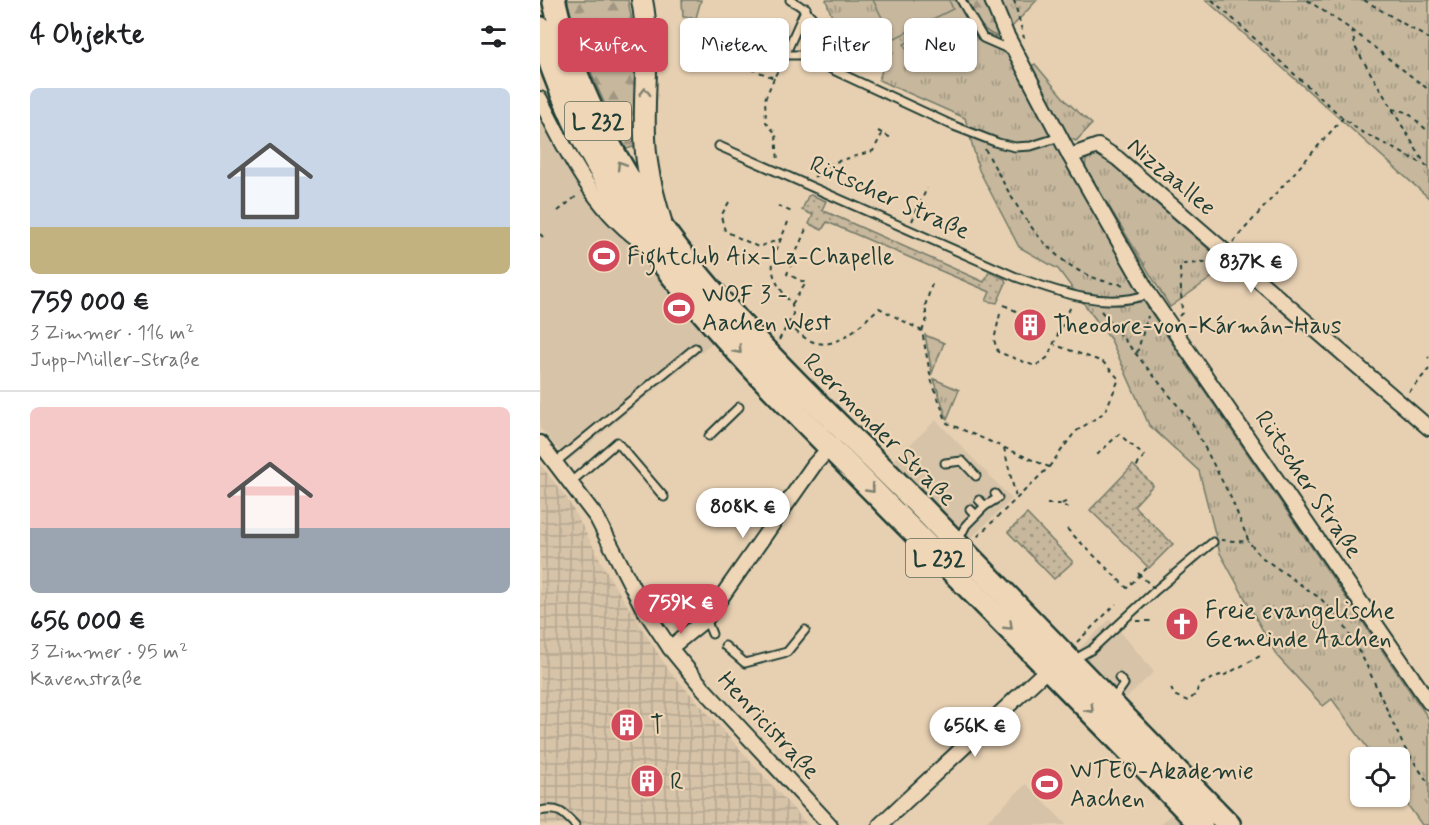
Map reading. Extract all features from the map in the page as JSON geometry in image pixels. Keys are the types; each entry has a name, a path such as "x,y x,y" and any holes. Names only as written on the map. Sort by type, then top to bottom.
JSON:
{"main road":[{"name":"L 232","path":"554,0 569,55 587,100 659,241"},
{"name":"Roermonder Straße","path":"642,0 646,39 645,151 659,241 703,281 838,439 1061,661 1111,703 1229,825"},
{"name":"Roermonder Straße","path":"540,28 556,78 588,148 659,241 715,330 761,385 912,492 961,534 1061,661 1201,825"}],"street":[{"name":"Rütscher Straße","path":"992,0 1070,156 1158,308 1250,438 1429,702"},
{"name":"Roermonder Straße","path":"540,99 590,186 619,226 659,241"},
{"name":"Nizzaallee","path":"1070,156 1091,146 1104,148 1429,428"},
{"path":"670,648 706,620 838,439"},
{"name":"Henricistraße","path":"540,443 597,518 642,606 670,648 702,687 830,825"},
{"path":"880,825 1061,661"}],"lane":[{"path":"790,0 806,8 814,18"},
{"path":"961,0 983,38 995,46 1017,53"},
{"path":"789,45 806,8"},
{"path":"838,72 978,135 1014,147 1046,143 1060,137"},
{"name":"Rütscher Straße","path":"719,146 1016,277 1076,295 1119,301 1131,300 1147,290"},
{"path":"556,462 694,348"},
{"path":"709,436 739,407"},
{"path":"571,482 617,442 664,497"},
{"path":"944,465 962,461 976,476"},
{"path":"961,534 973,512 998,498 995,494"},
{"path":"979,500 985,506"},
{"path":"960,519 961,534"},
{"path":"1061,661 1091,650 1156,590 1213,542"},
{"path":"706,620 712,634"},
{"path":"725,646 745,663 787,652 805,630"},
{"path":"1091,650 1098,658"},
{"path":"1111,703 1124,684 1119,678"},
{"path":"540,811 556,808 575,825"}],"path":[{"path":"1014,0 1018,20"},
{"path":"1212,0 1343,118 1360,131 1429,166"},
{"path":"1307,0 1352,30 1429,90"},
{"path":"1364,0 1429,39"},
{"path":"1352,30 1355,47 1425,164"},
{"path":"759,72 774,78"},
{"path":"777,72 765,99 766,122 776,134 778,161"},
{"path":"1392,109 1407,112 1429,132"},
{"path":"1170,325 1182,313 1180,268 1184,264 1215,263 1343,118"},
{"path":"878,132 893,140"},
{"path":"815,176 835,162 873,151 882,134"},
{"path":"978,135 1032,230 1049,249 1074,269 1094,278 1147,290"},
{"path":"558,211 590,186"},
{"path":"914,216 927,188"},
{"path":"729,202 721,216 725,231 759,247 782,238"},
{"path":"778,206 792,212"},
{"path":"783,336 793,315 792,304 772,277 775,257 788,222"},
{"path":"792,304 806,283 787,274 806,229"},
{"path":"540,234 543,237"},
{"path":"932,284 925,306 927,319 922,331 931,379 947,423 1049,467"},
{"path":"1000,314 994,340 998,352 1035,366 1047,358 1055,345 1076,295"},
{"path":"1004,305 1018,312"},
{"path":"789,324 806,339 833,344 845,339 879,308 922,331"},
{"path":"1137,353 1149,314 1158,308"},
{"path":"1100,310 1192,423 1231,498 1249,542 1260,556 1321,599 1341,620 1365,662 1404,747 1429,784"},
{"path":"981,534 1049,467 1075,432 1105,412 1119,379 1103,362 1055,345"},
{"path":"1410,391 1429,369"},
{"path":"1097,455 1119,434 1144,456 1136,467"},
{"path":"1004,448 1016,498"},
{"path":"1047,504 1061,504 1068,501"},
{"path":"1061,504 1068,508"},
{"path":"1067,529 1127,588 1148,567"},
{"path":"1213,542 1249,542"},
{"path":"1138,573 1156,590"},
{"path":"1061,661 1116,604"},
{"path":"1171,688 1174,695 1188,701 1196,694 1199,685 1220,675 1221,677 1262,656"}],"shaded area":[{"path":"540,113 592,197 615,229 717,339 568,461 540,428"},
{"path":"936,420 1012,499 970,539 894,460"},
{"path":"540,464 568,500 613,583 668,669 808,825 540,825"},
{"path":"1110,619 1154,672 1125,699 1078,650"},
{"path":"1026,784 1067,825 983,825"},
{"path":"1176,809 1192,825 1160,825"}],"green space":[{"path":"567,0 628,0 631,18 572,18"},
{"path":"682,0 701,0 696,18 683,17"},
{"path":"826,0 967,0 976,18 904,18 904,72 977,72 977,19 989,32 1001,37 1063,159 1148,308 1429,719 1429,825 1422,825 1409,807 1410,747 1367,747 1332,699 1323,706 1277,656 1220,553 1199,471 1149,425 1111,340 1058,269 1019,247 979,170 965,118 879,80 881,72 892,72 892,18 832,18"},
{"path":"873,0 949,0 953,9 935,18 904,18 904,34 893,39 892,18 882,18"},
{"path":"967,0 986,0 1001,37 989,32 976,18"},
{"path":"1000,0 1037,0 1012,27"},
{"path":"1206,0 1429,0 1429,198"},
{"path":"1035,64 1067,102 1092,124 1076,141 1065,136 1030,67"},
{"path":"591,72 635,72 637,146 626,149"},
{"path":"1094,154 1100,154 1228,266 1170,307 1085,167 1086,159"},
{"path":"808,196 826,201 822,210 984,282 989,272 1005,279 1006,283 997,303 986,301 990,292 827,222 822,230 809,224 813,215 802,210"},
{"path":"925,335 944,343 932,373"},
{"path":"934,379 959,390 947,419"},
{"path":"1133,465 1153,485 1134,506 1173,544 1149,568 1090,510"},
{"path":"1027,514 1073,562 1054,579 1008,532"}],"place":[{"name":"Fightclub Aix-La-Chapelle","path":"604,256"},
{"name":"WOF 3 - Aachen West","path":"679,308"},
{"name":"Theodore-von-Kármán-Haus","path":"1030,325"},
{"name":"Freie evangelische Gemeinde Aachen","path":"1182,624"},
{"name":"T","path":"627,725"},
{"name":"R","path":"647,781"},
{"name":"WTEO-Akademie Aachen","path":"1047,784"}]}
